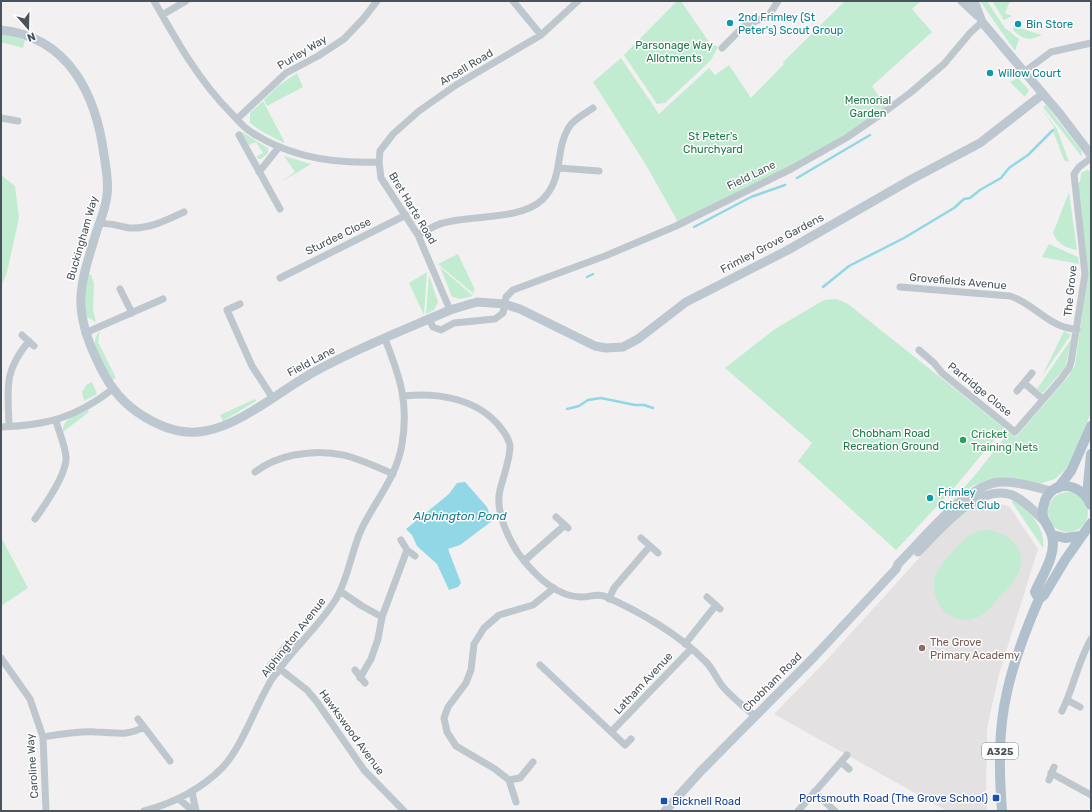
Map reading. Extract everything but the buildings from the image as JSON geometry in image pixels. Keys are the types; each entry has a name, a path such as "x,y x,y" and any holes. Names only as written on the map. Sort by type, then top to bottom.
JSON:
{"main road":[{"path":"1091,426 1071,471 1046,499 1043,506 1043,520 1052,535 1073,538 1081,536 1091,523"},
{"path":"1091,454 1087,495 1091,505"},
{"path":"1055,489 1064,486 1074,487 1087,495"},
{"name":"A325","path":"1038,599 1035,592 1050,558 1052,535"},
{"name":"A325","path":"1002,811 999,766 1004,709 1020,644 1038,599 1044,595 1081,536"}],"street":[{"path":"154,1 195,69 217,99 251,132 279,147 321,159 349,162 378,162"},
{"path":"162,15 186,1"},
{"name":"Purley Way","path":"237,119 286,72 318,56 344,39 363,19 377,1"},
{"path":"513,1 541,35"},
{"name":"Ansell Road","path":"378,162 380,151 384,143 419,111 462,82 541,35 578,1"},
{"path":"722,48 744,27 769,15 778,1"},
{"path":"962,1 980,19 1043,94 1091,157"},
{"path":"974,1 980,19"},
{"name":"Field Lane","path":"429,319 433,327 441,330 454,322 495,319 503,313 506,297 513,290 605,256 676,226 791,169 846,138 887,110 919,85 944,64 980,19"},
{"name":"Buckingham Way","path":"1,30 25,35 39,41 58,54 76,74 88,93 99,122 106,165 107,196 80,291 81,315 85,333 100,368 113,390 131,408 145,417 167,428 189,432 208,431"},
{"path":"1024,72 1051,52 1091,43"},
{"name":"Frimley Grove Gardens","path":"504,304 520,309 595,346 611,348 628,345 686,302 788,250 912,179 980,143 1043,94"},
{"path":"418,235 442,223 466,218 520,212 542,201 550,190 559,168 562,144 570,125 593,108"},
{"path":"1,118 18,121"},
{"path":"239,135 280,209"},
{"path":"260,172 279,147"},
{"name":"The Grove","path":"1010,427 1015,432 1070,366 1085,274 1074,174 1079,167 1091,157"},
{"name":"Bret Harte Road","path":"378,162 381,178 406,215 430,258 450,310"},
{"path":"559,168 599,170"},
{"path":"99,224 105,223 131,228 156,224 184,212"},
{"name":"Sturdee Close","path":"280,278 406,215"},
{"name":"Grovefields Avenue","path":"900,287 1010,296 1019,299 1062,328 1076,329"},
{"path":"120,289 132,313"},
{"path":"85,333 163,299"},
{"name":"Field Lane","path":"208,431 235,420 329,364 429,319 450,310 477,302 504,304"},
{"path":"240,304 227,310 252,366 272,397"},
{"path":"9,426 8,375 17,356 32,343 22,334"},
{"name":"Alphington Avenue","path":"144,811 179,799 192,792 210,779 228,760 241,738 256,707 278,671 326,614 340,591 362,528 393,474 403,440 404,396 399,376 385,339"},
{"name":"Partridge Close","path":"919,350 934,363 942,373 1010,427"},
{"path":"1017,391 1032,373"},
{"path":"1024,383 1043,399"},
{"path":"1,427 23,426 56,420 88,407 113,390"},
{"path":"404,396 434,395 467,404 485,413 499,425 506,434 510,448 500,493 500,510 507,533 524,561 536,574 554,588 579,597 598,595 652,621 688,646 708,664 724,688 755,716"},
{"path":"36,519 62,474 65,463 64,451 56,420"},
{"path":"255,472 278,458 308,452 327,451 348,456 393,474"},
{"name":"Chobham Road","path":"665,811 700,772 815,656 896,569 898,564 959,502 979,488 995,483 1010,482 1055,489"},
{"name":"Chobham Road","path":"896,569 903,568 960,511 979,497 993,494 1013,496 1027,505 1043,520"},
{"path":"524,561 567,526 556,518"},
{"path":"641,538 658,554"},
{"path":"401,540 407,550 416,556"},
{"path":"609,599 614,588 650,546"},
{"path":"355,670 362,680 378,639 382,617 407,550"},
{"path":"516,802 509,780 495,768 456,746 447,732 444,718 448,707 466,683 471,670 474,644 484,628 499,615 532,604 554,588"},
{"path":"340,591 382,617"},
{"name":"Latham Avenue","path":"611,732 688,646 718,607 707,598"},
{"path":"1062,711 1068,700 1084,651 1091,639"},
{"name":"Hawkswood Avenue","path":"300,644 289,642 268,667 278,671 307,690 364,770 404,811"},
{"name":"Caroline Way","path":"3,663 30,699 43,737 46,811"},
{"path":"540,665 625,745 631,739"},
{"path":"1068,700 1080,707"},
{"path":"138,719 170,761"},
{"path":"43,737 96,732 132,734 144,727"},
{"path":"798,811 847,755"},
{"path":"509,780 520,778 532,762"},
{"path":"840,762 848,769"},
{"path":"1052,773 1091,795"},
{"path":"192,792 196,811"},
{"path":"814,792 835,811"},
{"path":"179,799 193,811"}],"shaded area":[{"name":"The Grove Primary Academy","path":"986,501 1009,506 1038,549 999,674 987,728 987,811 947,811 774,714 823,664 951,523 971,508"}],"green space":[{"name":"Parsonage Way Allotments","path":"677,1 681,1 709,42 718,47 711,60 705,66 665,103 657,104 624,55"},
{"name":"St Peter's Churchyard","path":"845,1 921,1 912,9 932,32 872,86 887,109 794,166 678,222 646,165 593,82 621,58 659,114 709,68 715,75 729,65 751,98 784,64 783,62"},
{"path":"980,1 987,1 1005,28 1019,39 1015,51"},
{"path":"992,1 1010,1 1005,13 1012,16 1004,20"},
{"path":"1014,26 1042,35 1030,39 1023,38 1013,30"},
{"path":"1,34 25,40 23,48 1,42"},
{"path":"297,73 303,87 267,106 264,100 278,86"},
{"path":"1018,78 1029,90 1025,97 1010,82"},
{"path":"263,101 284,143 261,131 250,123 250,113"},
{"path":"1046,105 1081,150 1082,157 1043,107"},
{"path":"1041,108 1057,129 1069,162 1064,160 1053,131 1054,127"},
{"path":"242,132 268,148 268,153 261,159 258,159 257,156 263,153 256,142 249,145 240,133"},
{"path":"284,156 311,164 281,182 295,172"},
{"path":"1087,170 1091,171 1091,413 1066,469 1055,479 1039,484 1007,478 987,481 972,486 943,511 976,474 1009,432 1016,437 1068,377 1075,365 1088,273 1078,183 1080,182 1081,173"},
{"path":"1,175 15,186 19,218 7,272 1,287"},
{"path":"1069,192 1077,250 1063,245 1057,240 1053,233"},
{"path":"1049,244 1078,257 1079,264 1042,257"},
{"path":"458,254 475,290 473,291 475,295 438,264"},
{"path":"440,267 473,296 460,299 452,297"},
{"path":"427,272 424,315 409,283"},
{"path":"88,274 91,275 94,283 93,310 96,322 87,317 84,303"},
{"path":"429,275 438,302 434,310 426,314"},
{"name":"Chobham Road Recreation Ground","path":"837,299 848,304 1004,428 953,489 896,550 798,461 812,443 725,368 775,329 824,300"},
{"path":"100,331 98,342 116,378 112,380 101,362 96,349 96,336"},
{"path":"1064,331 1071,335 1042,376"},
{"path":"1072,338 1065,368 1043,393 1037,389"},
{"path":"92,382 97,394 84,401 82,392 86,385"},
{"path":"255,399 256,401 223,421 220,415"},
{"path":"88,410 89,412 63,432 65,423 71,417"},
{"path":"1068,492 1076,494 1082,498 1086,504 1088,512 1086,520 1082,526 1076,530 1068,532 1060,530 1054,526 1050,520 1048,512 1050,504 1054,498 1060,494"},
{"path":"1014,498 1025,508 1039,526 1042,533 1043,548 1012,502"},
{"path":"988,530 1003,534 1015,544 1019,550 1021,566 1015,580 986,612 975,619 961,620 948,614 940,606 934,588 935,576 945,560 966,538 976,532"},
{"path":"1,537 28,588 1,606"}],"water":[{"name":"Alphington Pond","path":"465,482 487,507 492,521 460,545 448,549 461,583 458,587 449,590 437,564 417,546 412,535 406,529 449,494 457,483"}],"waterway":[{"path":"823,287 849,266 904,238 954,208 964,199 970,198 980,190 1001,178 1009,168 1028,155 1053,130"},
{"path":"797,178 870,135"},
{"path":"694,227 751,197 785,185"},
{"path":"587,277 593,274"},
{"path":"567,409 579,406 588,400 601,398 635,405 644,405 653,408"}],"place":[{"name":"2nd Frimley (St Peter's) Scout Group","path":"730,23"},
{"name":"Bin Store","path":"1018,24"},
{"name":"Willow Court","path":"990,73"},
{"name":"Cricket Training Nets","path":"963,440"},
{"name":"Frimley Cricket Club","path":"930,498"},
{"name":"The Grove Primary Academy","path":"922,648"},
{"name":"Portsmouth Road (The Grove School)","path":"996,798"},
{"name":"Bicknell Road","path":"664,801"}],"park label":[{"name":"Memorial Garden","path":"868,106"}]}
